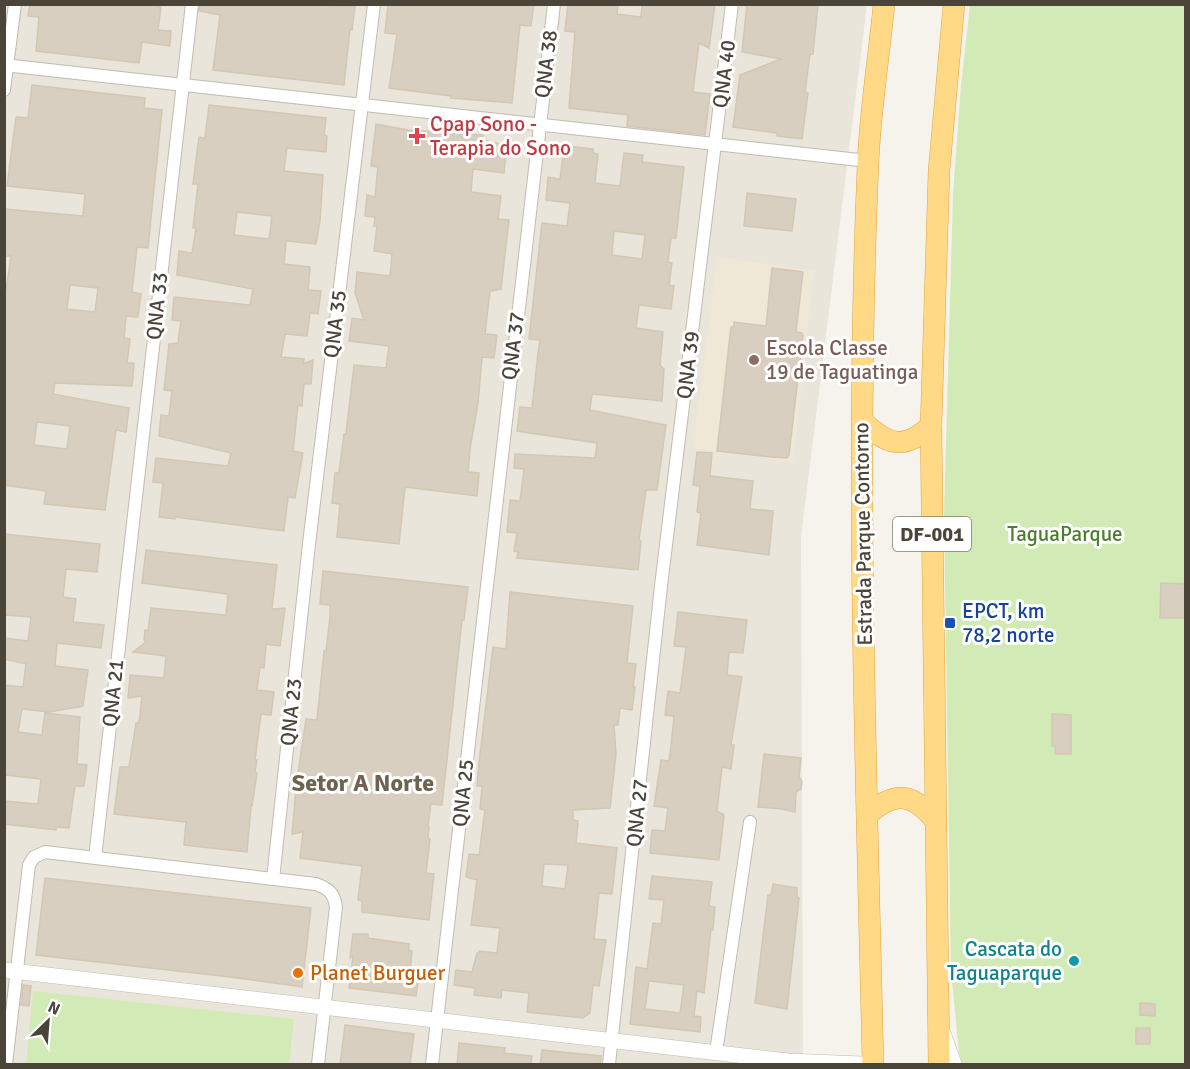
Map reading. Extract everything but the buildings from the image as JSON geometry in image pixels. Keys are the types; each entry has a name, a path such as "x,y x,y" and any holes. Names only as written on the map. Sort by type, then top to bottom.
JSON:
{"highway":[{"name":"Estrada Parque Contorno","path":"873,1065 862,422 868,161 884,4"},
{"name":"DF-001","path":"939,1065 931,426 939,171 954,4"},
{"path":"862,422 876,435 903,443 917,438 931,426"},
{"path":"867,815 890,798 902,797 915,801 925,808 935,820"}],"street":[{"path":"4,90 15,4"},
{"name":"QNA 33","path":"132,527 192,4"},
{"name":"QNA 35","path":"309,544 374,4"},
{"name":"QNA 38","path":"539,124 554,4"},
{"name":"QNA 40","path":"716,144 732,4"},
{"path":"6,65 868,161"},
{"name":"QNA 37","path":"488,567 539,124"},
{"name":"QNA 39","path":"661,586 716,144"},
{"name":"QNA 21","path":"95,858 132,527"},
{"name":"QNA 23","path":"273,879 309,544"},
{"name":"QNA 25","path":"432,1065 488,567"},
{"name":"QNA 27","path":"609,1065 661,586"},
{"path":"716,1052 750,822"},
{"path":"6,1065 11,970 29,865 34,857 45,852 316,884 328,889 334,896 336,907 318,1065"},
{"path":"11,970 716,1052 788,1063 861,1065"},
{"path":"939,1023 954,1065"}],"shaded area":[{"path":"5,5 867,5 801,537 803,1064 5,1064"},
{"name":"Escola Classe 19 de Taguatinga","path":"717,257 814,271 793,462 693,448"}],"green space":[{"name":"TaguaParque","path":"970,5 1185,5 1185,1064 962,1064 959,1053 951,971 944,514 953,194"},
{"path":"33,991 294,1019 289,1064 26,1064"}],"place":[{"name":"Cpap Sono - Terapia do Sono","path":"417,136"},
{"name":"Escola Classe 19 de Taguatinga","path":"754,360"},
{"name":"EPCT, km 78,2 norte","path":"950,623"},
{"name":"Cascata do Taguaparque","path":"1074,961"},
{"name":"Planet Burguer","path":"298,973"}],"district":[{"name":"Setor A Norte","path":"363,783"}]}
